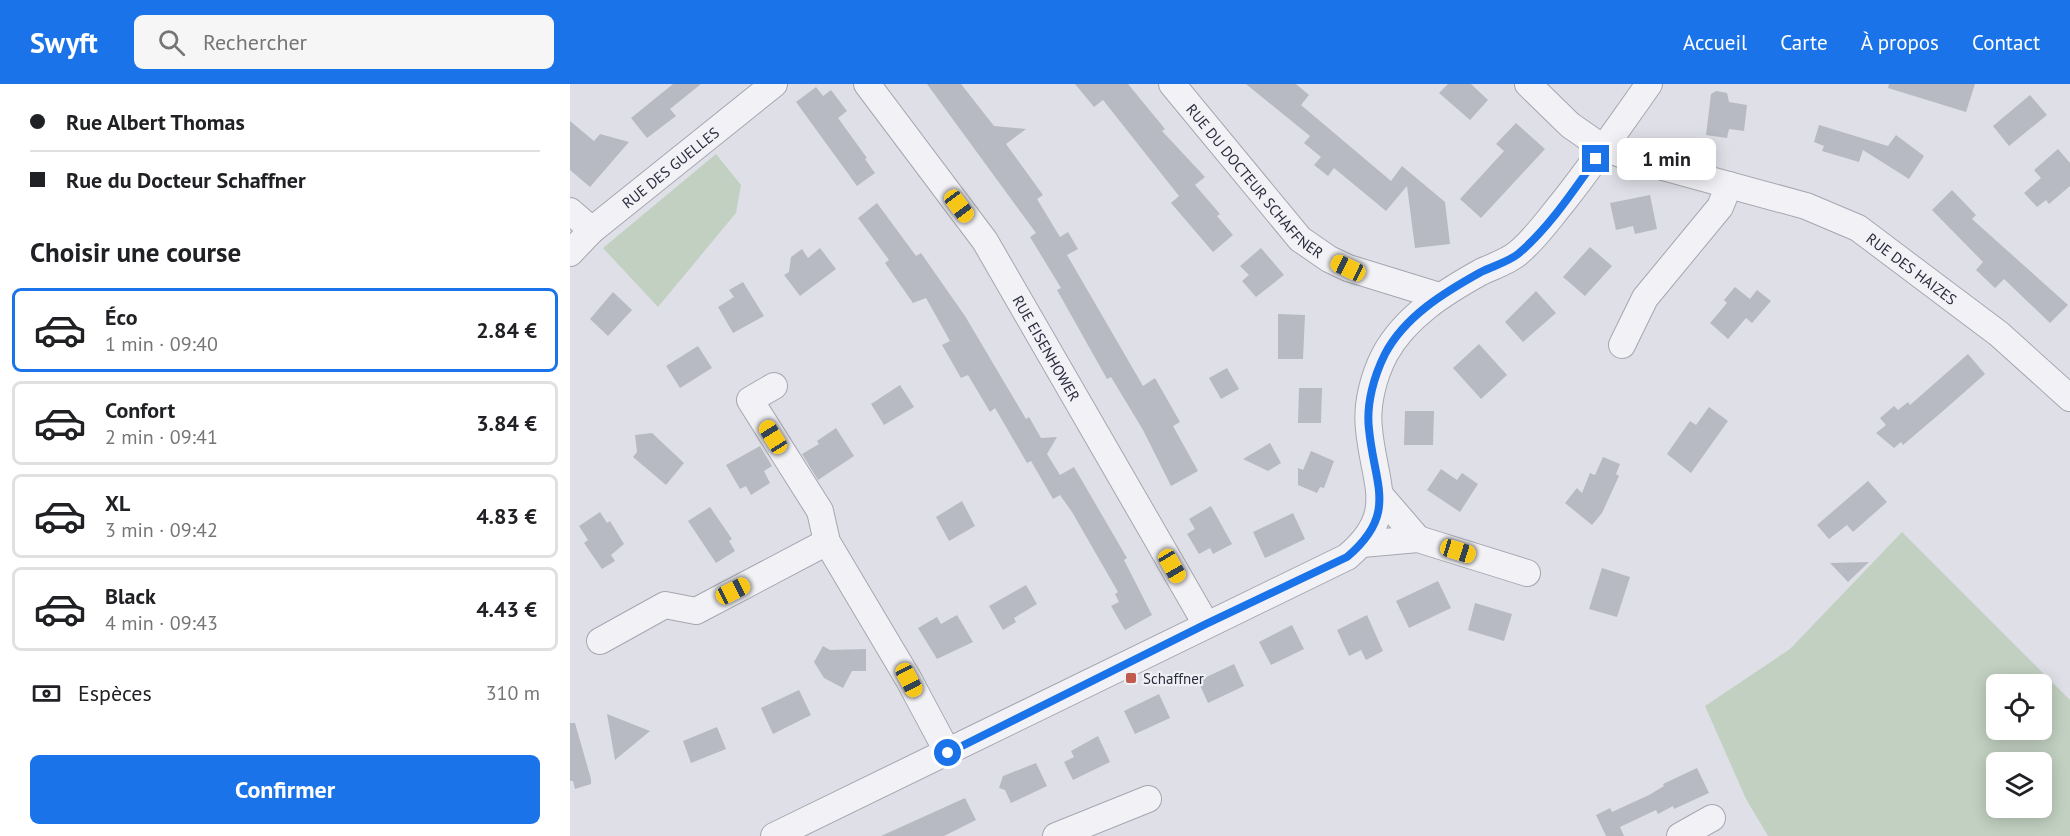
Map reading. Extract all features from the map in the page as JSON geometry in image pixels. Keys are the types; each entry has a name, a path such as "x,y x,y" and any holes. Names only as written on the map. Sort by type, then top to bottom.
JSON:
{"street":[{"name":"RUE DES GUELLES","path":"570,253 592,230 774,84"},
{"name":"RUE EISENHOWER","path":"867,84 985,241 1206,624"},
{"name":"RUE DU DOCTEUR SCHAFFNER","path":"1172,84 1300,239 1329,259 1348,268 1439,296"},
{"name":"RUE DES HAIZES","path":"1528,84 1570,125 1603,148 1806,206 1858,228 1999,334 2070,398"},
{"path":"774,836 819,827 948,753 1206,624 1347,557 1362,544 1377,517 1380,495 1368,427 1374,382 1386,353 1407,326 1439,296 1517,254 1545,224 1649,84"},
{"path":"1622,345 1645,298 1720,207 1729,185"},
{"path":"570,211 592,230"},
{"path":"774,386 750,400 820,511 827,542 909,680 948,753"},
{"path":"1380,495 1418,539"},
{"path":"1362,544 1418,539 1527,573"},
{"path":"600,641 665,605 696,611 827,542"},
{"path":"1056,836 1148,799"},
{"path":"1680,836 1712,818"}],"green space":[{"path":"716,154 741,185 736,213 658,307 603,248"},
{"path":"1902,532 2044,674 1986,674 1986,740 2052,740 2052,682 2070,700 2070,836 1768,836 1746,799 1705,706 1790,649"}],"building":[{"path":"673,84 701,84 670,109 676,116 647,138 631,118"},
{"path":"927,84 961,84 994,126 1026,129 1006,144 1043,195 1037,199 1060,237 1068,232 1078,249 1067,255 1143,386 1155,378 1180,422 1173,426 1198,471 1171,486 1143,430 1111,377 1107,379 1057,290 1061,288 1030,237 1036,233"},
{"path":"1075,84 1128,84 1165,129 1162,131 1205,177 1195,185 1220,214 1217,216 1233,235 1213,252 1171,203 1179,196 1103,100 1094,107"},
{"path":"1246,84 1296,84 1309,95 1301,105 1391,181 1402,166 1445,202 1450,244 1415,248 1407,186 1386,211 1334,168 1328,176 1314,165 1321,157 1304,143 1310,136"},
{"path":"1448,84 1471,84 1488,100 1470,120 1439,93"},
{"path":"1889,84 1975,84 1966,112 1888,88"},
{"path":"816,87 823,96 831,90 847,111 838,118 875,173 857,186 796,102"},
{"path":"1716,91 1727,93 1729,102 1747,105 1744,131 1729,129 1727,138 1706,135 1711,94"},
{"path":"2030,95 2047,115 2009,146 1993,126"},
{"path":"570,121 594,141 600,134 629,142 590,187 570,170"},
{"path":"1516,123 1545,149 1481,218 1460,199 1504,151 1496,144"},
{"path":"1819,125 1888,146 1896,135 1924,156 1909,179 1863,150 1859,162 1822,151 1824,146 1814,142"},
{"path":"2058,149 2070,163 2070,186 2049,204 2046,200 2037,207 2024,193 2041,178 2034,170"},
{"path":"1952,190 1976,215 1972,219 2068,305 2050,323 2004,279 1995,288 1976,270 1983,262 1932,210"},
{"path":"1650,195 1657,229 1635,234 1633,226 1616,230 1610,203"},
{"path":"877,203 916,256 921,253 965,316 1026,419 1029,417 1041,438 1057,437 1047,454 1060,475 1074,467 1127,558 1124,560 1152,615 1125,630 1111,606 1119,602 1115,594 1118,592 1072,512 1060,495 1053,499 1031,461 1027,463 995,408 990,412 968,375 961,378 942,345 950,341 926,298 913,303 885,263 889,260 858,218"},
{"path":"1590,247 1612,266 1585,296 1563,277"},
{"path":"820,248 836,269 800,296 784,275 789,272 791,257 802,249 808,258"},
{"path":"1261,248 1284,275 1256,297 1242,281 1249,275 1240,266"},
{"path":"743,282 764,316 733,333 718,307 734,297 729,290"},
{"path":"1735,287 1750,299 1757,290 1771,301 1752,323 1746,318 1728,339 1710,323 1727,303 1724,300"},
{"path":"1536,291 1556,313 1523,342 1505,322"},
{"path":"613,292 632,310 608,336 590,319"},
{"path":"1278,314 1305,315 1303,359 1278,359"},
{"path":"1479,344 1507,375 1481,399 1453,368"},
{"path":"698,346 712,368 680,388 666,366"},
{"path":"1968,354 1985,374 1943,411 1903,445 1901,442 1894,448 1876,433 1886,425 1880,418 1894,406 1898,410 1908,402 1910,405"},
{"path":"1227,368 1239,389 1221,399 1209,378"},
{"path":"900,385 914,407 884,425 871,404"},
{"path":"1299,388 1322,388 1321,423 1298,423"},
{"path":"1709,407 1728,421 1691,473 1667,454 1690,421 1696,425"},
{"path":"1405,411 1434,411 1433,445 1404,445"},
{"path":"836,428 854,456 818,480 802,454 819,444 817,441"},
{"path":"652,433 684,463 666,485 633,457 637,452 635,435"},
{"path":"1270,443 1281,463 1268,471 1243,459"},
{"path":"760,446 772,466 764,471 770,483 751,495 746,486 740,489 726,465"},
{"path":"1311,451 1334,461 1324,488 1320,487 1317,493 1298,485 1298,468 1303,470"},
{"path":"1603,457 1620,464 1616,474 1619,476 1602,513 1592,525 1565,503 1577,488 1582,493 1590,473 1595,475"},
{"path":"1441,469 1457,480 1462,473 1478,484 1460,512 1427,490"},
{"path":"1868,481 1887,502 1853,532 1847,525 1829,539 1817,525"},
{"path":"962,501 975,526 949,541 936,517"},
{"path":"1211,506 1232,544 1213,554 1210,548 1199,554 1187,534 1195,529 1189,519"},
{"path":"710,507 732,539 729,541 735,551 716,563 688,521"},
{"path":"600,512 607,523 610,521 624,544 611,555 615,561 602,569 584,543 588,540 579,526"},
{"path":"1293,513 1305,539 1265,558 1253,532"},
{"path":"1869,562 1848,582 1830,563"},
{"path":"1602,568 1630,577 1617,617 1589,609"},
{"path":"1438,581 1451,608 1409,628 1396,601"},
{"path":"1026,585 1037,604 1014,618 1016,622 1003,630 989,606"},
{"path":"1475,603 1512,614 1504,641 1468,630"},
{"path":"957,615 973,642 937,659 918,628 937,617 941,624"},
{"path":"1367,615 1383,651 1366,660 1361,650 1349,656 1337,630"},
{"path":"1292,625 1304,649 1271,665 1259,642"},
{"path":"823,646 830,650 866,649 866,671 852,671 843,688 824,678 814,662"},
{"path":"1234,664 1244,686 1208,703 1198,681"},
{"path":"799,690 811,715 773,734 761,708"},
{"path":"1159,694 1170,718 1135,734 1124,711"},
{"path":"607,714 650,731 615,760"},
{"path":"570,723 575,723 591,779 591,784 575,789 573,781 570,781"},
{"path":"717,727 726,749 691,763 683,741"},
{"path":"1098,736 1110,762 1073,780 1064,762 1074,757 1071,751"},
{"path":"1036,763 1047,786 1011,803 1005,790 999,788 1003,776"},
{"path":"1697,768 1709,793 1674,809 1673,806 1658,814 1656,810 1620,827 1624,836 1606,836 1596,815 1610,808 1612,812 1649,795 1664,786 1663,784"},
{"path":"965,798 976,820 944,836 881,836"}],"place":[{"name":"Schaffner","path":"1131,678"}],"route":[{"path":"948,753 1206,624 1347,557 1362,544 1371,531 1379,506 1380,482 1368,427 1374,382 1386,353 1407,326 1439,296 1517,254 1545,224 1596,159"}]}
